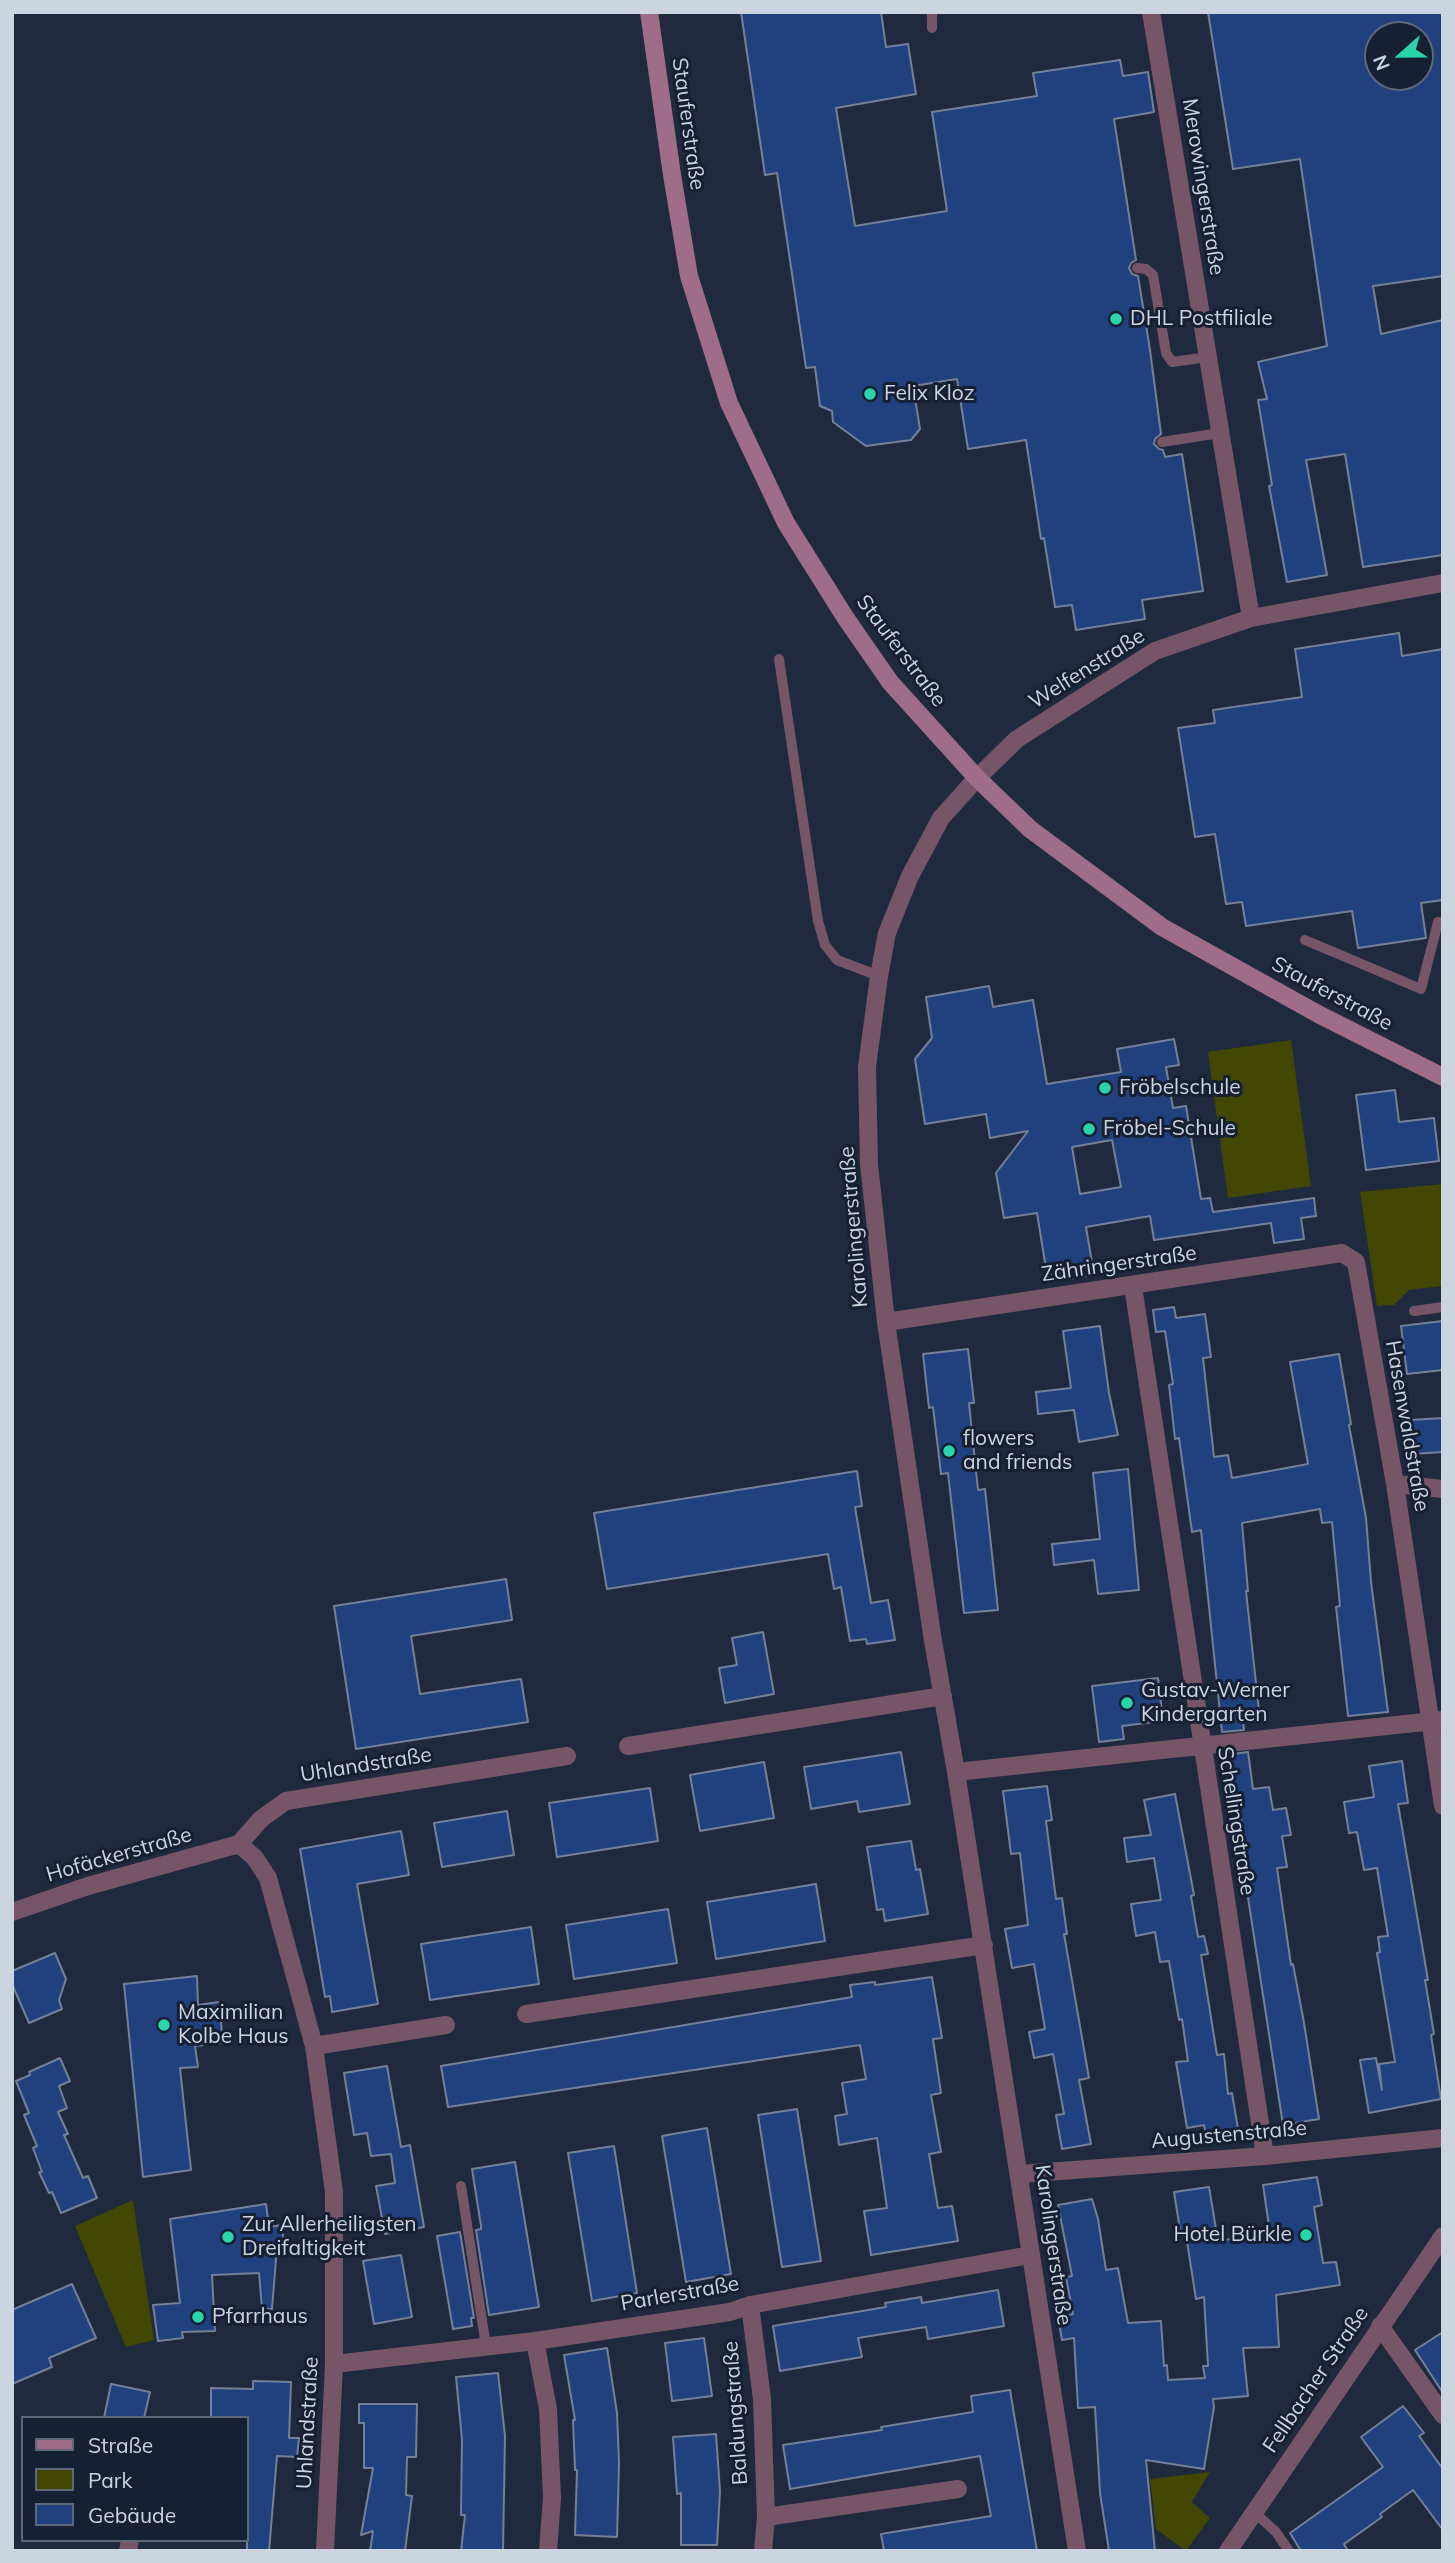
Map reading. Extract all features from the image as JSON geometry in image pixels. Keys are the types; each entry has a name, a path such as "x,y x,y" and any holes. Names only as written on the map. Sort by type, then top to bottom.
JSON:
{"main road":[{"name":"Stauferstraße","path":"649,12 689,276 729,403 786,523 890,682 977,778 1030,829 1162,927 1318,1014 1443,1077"}],"street":[{"name":"Merowingerstraße","path":"1151,12 1251,618"},
{"name":"Welfenstraße","path":"977,778 1017,739 1155,651 1251,618 1443,583"},
{"name":"Karolingerstraße","path":"977,778 941,818 910,876 887,933 878,976 867,1067 869,1164 886,1322 1077,2551"},
{"name":"Zähringerstraße","path":"886,1322 1342,1253 1356,1262"},
{"name":"Hasenwaldstraße","path":"1356,1262 1436,1721 1443,1806"},
{"name":"Schellingstraße","path":"1133,1286 1265,2156"},
{"path":"1395,1483 1443,1489"},
{"path":"628,1746 943,1696"},
{"path":"956,1772 1436,1721"},
{"name":"Uhlandstraße","path":"325,2551 334,2364 334,2192 314,2046 268,1878 255,1858 239,1844 261,1819 286,1801 567,1756"},
{"name":"Hofäckerstraße","path":"12,1912 88,1886 239,1844"},
{"path":"526,2014 984,1945"},
{"path":"314,2046 446,2025"},
{"name":"Augustenstraße","path":"1019,2174 1265,2156 1443,2138"},
{"name":"Fellbacher Straße","path":"1228,2551 1443,2236"},
{"name":"Parlerstraße","path":"334,2364 535,2340 730,2312 750,2305 1030,2255"},
{"name":"Baldungstraße","path":"750,2305 762,2399 766,2517 763,2551"},
{"path":"1380,2326 1443,2415"},
{"path":"535,2340 548,2409 552,2498 548,2551"},
{"path":"766,2517 958,2489"}],"lane":[{"path":"932,12 932,28"},
{"path":"1137,268 1146,269 1153,275 1166,353 1172,362 1208,357"},
{"path":"1162,442 1220,433"},
{"path":"779,659 818,921 825,945 837,960 878,976"},
{"path":"1305,940 1421,989 1438,922 1443,922"},
{"path":"1414,1311 1443,1307"},
{"path":"461,2186 486,2346"},
{"path":"1254,2512 1276,2532 1289,2551"}],"green space":[{"path":"1291,1040 1311,1186 1228,1198 1208,1052"},
{"path":"1443,1184 1443,1286 1409,1290 1394,1305 1377,1306 1360,1192"},
{"path":"133,2200 154,2340 126,2347 75,2226"},
{"path":"1210,2472 1192,2502 1210,2518 1186,2551 1156,2529 1150,2479"}],"building":[{"path":"741,12 881,12 886,47 908,44 916,94 836,108 855,226 947,211 932,112 1037,96 1033,73 1120,60 1123,76 1148,72 1154,112 1114,119 1136,260 1129,268 1132,274 1138,276 1150,350 1161,434 1154,444 1163,450 1165,457 1182,454 1203,591 1142,600 1145,619 1076,630 1072,605 1055,607 1044,538 1041,539 1026,440 968,449 957,379 913,386 920,429 911,440 866,446 833,422 832,411 820,406 815,367 806,368 777,173 765,175"},
{"path":"1208,12 1443,12 1443,276 1373,286 1381,334 1443,320 1443,555 1363,567 1345,454 1306,460 1327,575 1287,582 1269,486 1272,485 1258,400 1267,399 1258,362 1327,346 1300,159 1233,169"},
{"path":"1399,633 1402,656 1443,649 1443,900 1421,903 1426,938 1358,948 1352,911 1246,926 1242,902 1226,904 1215,834 1195,837 1178,728 1215,723 1213,710 1302,697 1295,649"},
{"name":"Fröbel-Schule","path":"989,986 993,1007 1033,1000 1047,1084 1121,1072 1117,1049 1174,1039 1179,1065 1166,1067 1173,1108 1186,1106 1201,1199 1210,1198 1213,1212 1314,1198 1316,1216 1301,1218 1304,1239 1274,1243 1271,1223 1154,1240 1150,1216 1086,1227 1094,1275 1068,1279 1067,1272 1047,1275 1037,1213 1004,1218 996,1173 1028,1131 990,1138 986,1114 925,1124 915,1059 932,1038 926,997","holes":["1112,1140 1121,1187 1080,1194 1072,1147"]},
{"path":"1395,1090 1399,1122 1434,1118 1439,1161 1366,1170 1356,1095"},
{"path":"1174,1307 1176,1318 1205,1314 1211,1357 1203,1358 1214,1457 1228,1455 1232,1478 1308,1464 1290,1362 1339,1354 1366,1518 1371,1582 1388,1712 1348,1716 1336,1607 1340,1606 1332,1522 1322,1523 1320,1509 1242,1523 1246,1591 1260,1720 1243,1722 1244,1730 1222,1732 1201,1530 1192,1532 1179,1438 1175,1439 1169,1385 1173,1384 1165,1331 1156,1332 1153,1310"},
{"path":"1443,1321 1443,1370 1407,1374 1401,1326"},
{"path":"1100,1326 1118,1435 1079,1442 1074,1410 1038,1414 1036,1392 1071,1388 1063,1331"},
{"path":"968,1349 974,1403 969,1403 978,1490 985,1489 998,1610 964,1613 948,1473 941,1474 923,1354"},
{"path":"1443,1418 1443,1452 1412,1454 1410,1420"},
{"path":"1128,1469 1139,1590 1098,1594 1094,1560 1054,1565 1052,1544 1100,1539 1093,1473"},
{"path":"857,1471 862,1506 855,1507 871,1603 888,1600 895,1640 867,1644 866,1639 850,1641 841,1587 834,1589 828,1554 607,1589 594,1513"},
{"path":"506,1579 512,1620 411,1636 420,1694 521,1679 528,1722 356,1749 334,1606"},
{"path":"763,1632 774,1694 725,1703 719,1668 737,1665 732,1638"},
{"name":"Gustav-Werner Kindergarten","path":"1158,1678 1163,1721 1122,1726 1124,1739 1099,1742 1092,1686"},
{"path":"901,1752 910,1804 859,1812 857,1801 811,1809 804,1767"},
{"path":"1248,1752 1253,1789 1269,1787 1273,1810 1286,1808 1291,1835 1282,1836 1287,1867 1277,1868 1291,1965 1293,1964 1304,2023 1319,2119 1283,2125 1241,1852 1246,1851 1236,1789 1231,1789 1226,1755"},
{"path":"1402,1761 1408,1803 1398,1804 1428,1980 1425,1980 1441,2099 1369,2113 1360,2060 1376,2058 1382,2090 1379,2064 1395,2062 1377,1953 1380,1952 1378,1937 1388,1936 1377,1868 1364,1870 1357,1832 1349,1833 1344,1802 1374,1797 1369,1766"},
{"path":"764,1762 774,1818 700,1831 690,1775"},
{"path":"1047,1786 1052,1820 1046,1821 1056,1899 1062,1898 1067,1934 1064,1934 1089,2078 1079,2080 1091,2144 1062,2149 1056,2115 1064,2114 1053,2054 1034,2058 1029,2032 1045,2029 1034,1964 1012,1968 1005,1929 1028,1925 1020,1853 1011,1854 1003,1791"},
{"path":"650,1788 658,1841 557,1857 549,1803"},
{"path":"1175,1794 1194,1895 1191,1896 1198,1937 1204,1936 1208,1954 1201,1955 1217,2055 1224,2054 1228,2094 1232,2093 1238,2129 1206,2134 1204,2125 1187,2128 1176,2062 1188,2061 1169,1961 1160,1962 1155,1932 1136,1936 1131,1904 1161,1900 1154,1858 1127,1862 1124,1838 1151,1835 1144,1800"},
{"path":"507,1811 514,1855 442,1867 434,1823"},
{"path":"401,1831 409,1875 357,1884 378,2004 332,2012 330,1996 325,1997 300,1849"},
{"path":"911,1841 916,1870 920,1869 928,1914 885,1921 883,1909 877,1910 867,1847"},
{"path":"816,1884 825,1941 716,1959 707,1902"},
{"path":"668,1909 677,1963 574,1979 566,1925"},
{"path":"531,1927 539,1984 430,2000 421,1944"},
{"path":"55,1953 66,1979 59,2000 62,2009 29,2023 12,1984 12,1971"},
{"path":"197,1976 198,2005 219,2002 223,2043 195,2046 198,2067 180,2068 191,2170 143,2177 124,1984"},
{"path":"932,1977 942,2038 933,2039 941,2093 931,2095 941,2152 929,2154 938,2208 952,2206 958,2241 871,2255 864,2211 887,2208 877,2138 839,2145 835,2116 847,2114 842,2083 866,2079 860,2045 448,2107 441,2066 852,1997 850,1985 875,1982 875,1985"},
{"path":"60,2058 70,2081 59,2086 67,2108 58,2112 68,2134 64,2135 83,2178 88,2176 97,2198 61,2213 39,2172 42,2172 33,2148 37,2146 24,2115 29,2113 16,2081"},
{"path":"387,2066 401,2147 410,2145 424,2227 385,2234 376,2186 395,2183 391,2154 371,2156 367,2133 354,2135 344,2073"},
{"path":"797,2109 821,2261 782,2267 758,2115"},
{"path":"707,2128 731,2274 686,2282 662,2136"},
{"path":"614,2146 637,2293 592,2301 568,2153"},
{"path":"515,2162 539,2307 489,2315 476,2230 481,2229 481,2226 472,2169"},
{"path":"1317,2177 1322,2205 1314,2207 1323,2263 1336,2262 1340,2285 1276,2295 1279,2347 1243,2348 1248,2396 1213,2399 1204,2469 1146,2460 1155,2551 1109,2551 1100,2493 1095,2407 1078,2408 1074,2338 1062,2340 1058,2317 1073,2314 1066,2277 1072,2276 1058,2205 1092,2199 1106,2270 1118,2268 1128,2323 1161,2321 1164,2366 1167,2365 1168,2380 1205,2378 1203,2366 1208,2366 1204,2297 1196,2299 1186,2235 1181,2236 1174,2192 1209,2187 1218,2241 1270,2233 1263,2185"},
{"name":"Zur Allerheiligsten Dreifaltigkeit","path":"266,2204 269,2227 282,2225 284,2246 277,2247 272,2309 262,2309 259,2273 212,2275 215,2331 182,2332 183,2338 158,2341 153,2305 180,2303 170,2219"},
{"path":"460,2232 474,2318 471,2318 472,2326 453,2329 437,2236"},
{"path":"401,2255 412,2317 374,2324 363,2261"},
{"path":"72,2284 96,2338 49,2358 52,2367 12,2384 12,2310"},
{"path":"998,2290 1004,2326 928,2339 926,2327 858,2338 862,2357 780,2371 773,2326 886,2307 885,2303 921,2297 922,2303"},
{"path":"1443,2332 1443,2393 1415,2350"},
{"path":"704,2338 712,2396 672,2401 665,2343"},
{"path":"607,2348 617,2413 617,2537 575,2535 575,2420 564,2355"},
{"path":"498,2373 505,2436 503,2551 461,2551 465,2515 461,2515 462,2440 456,2377"},
{"path":"253,2381 291,2382 289,2438 299,2438 297,2457 277,2456 269,2551 247,2551 248,2416 211,2416 211,2388 253,2389"},
{"path":"111,2384 150,2392 144,2416 104,2416"},
{"path":"1010,2390 1037,2551 884,2551 881,2534 991,2516 980,2456 790,2489 783,2445 882,2430 881,2427 973,2412 971,2396"},
{"path":"359,2404 417,2404 416,2457 407,2457 406,2495 412,2496 405,2551 370,2551 373,2531 361,2535 373,2468 364,2468 364,2423 359,2423"},
{"path":"1403,2406 1424,2433 1419,2436 1443,2469 1443,2530 1413,2490 1380,2514 1382,2517 1344,2544 1348,2551 1301,2551 1290,2533 1383,2467 1361,2437"},
{"path":"716,2434 720,2491 717,2545 681,2545 681,2493 677,2494 673,2437"}],"place":[{"name":"DHL Postfiliale","path":"1116,319"},
{"name":"Felix Kloz","path":"870,394"},
{"name":"Fröbelschule","path":"1105,1088"},
{"name":"Fröbel-Schule","path":"1089,1129"},
{"name":"flowers and friends","path":"949,1451"},
{"name":"Gustav-Werner Kindergarten","path":"1127,1703"},
{"name":"Maximilian Kolbe Haus","path":"164,2025"},
{"name":"Hotel Bürkle","path":"1306,2235"},
{"name":"Zur Allerheiligsten Dreifaltigkeit","path":"228,2237"},
{"name":"Pfarrhaus","path":"198,2317"}]}
